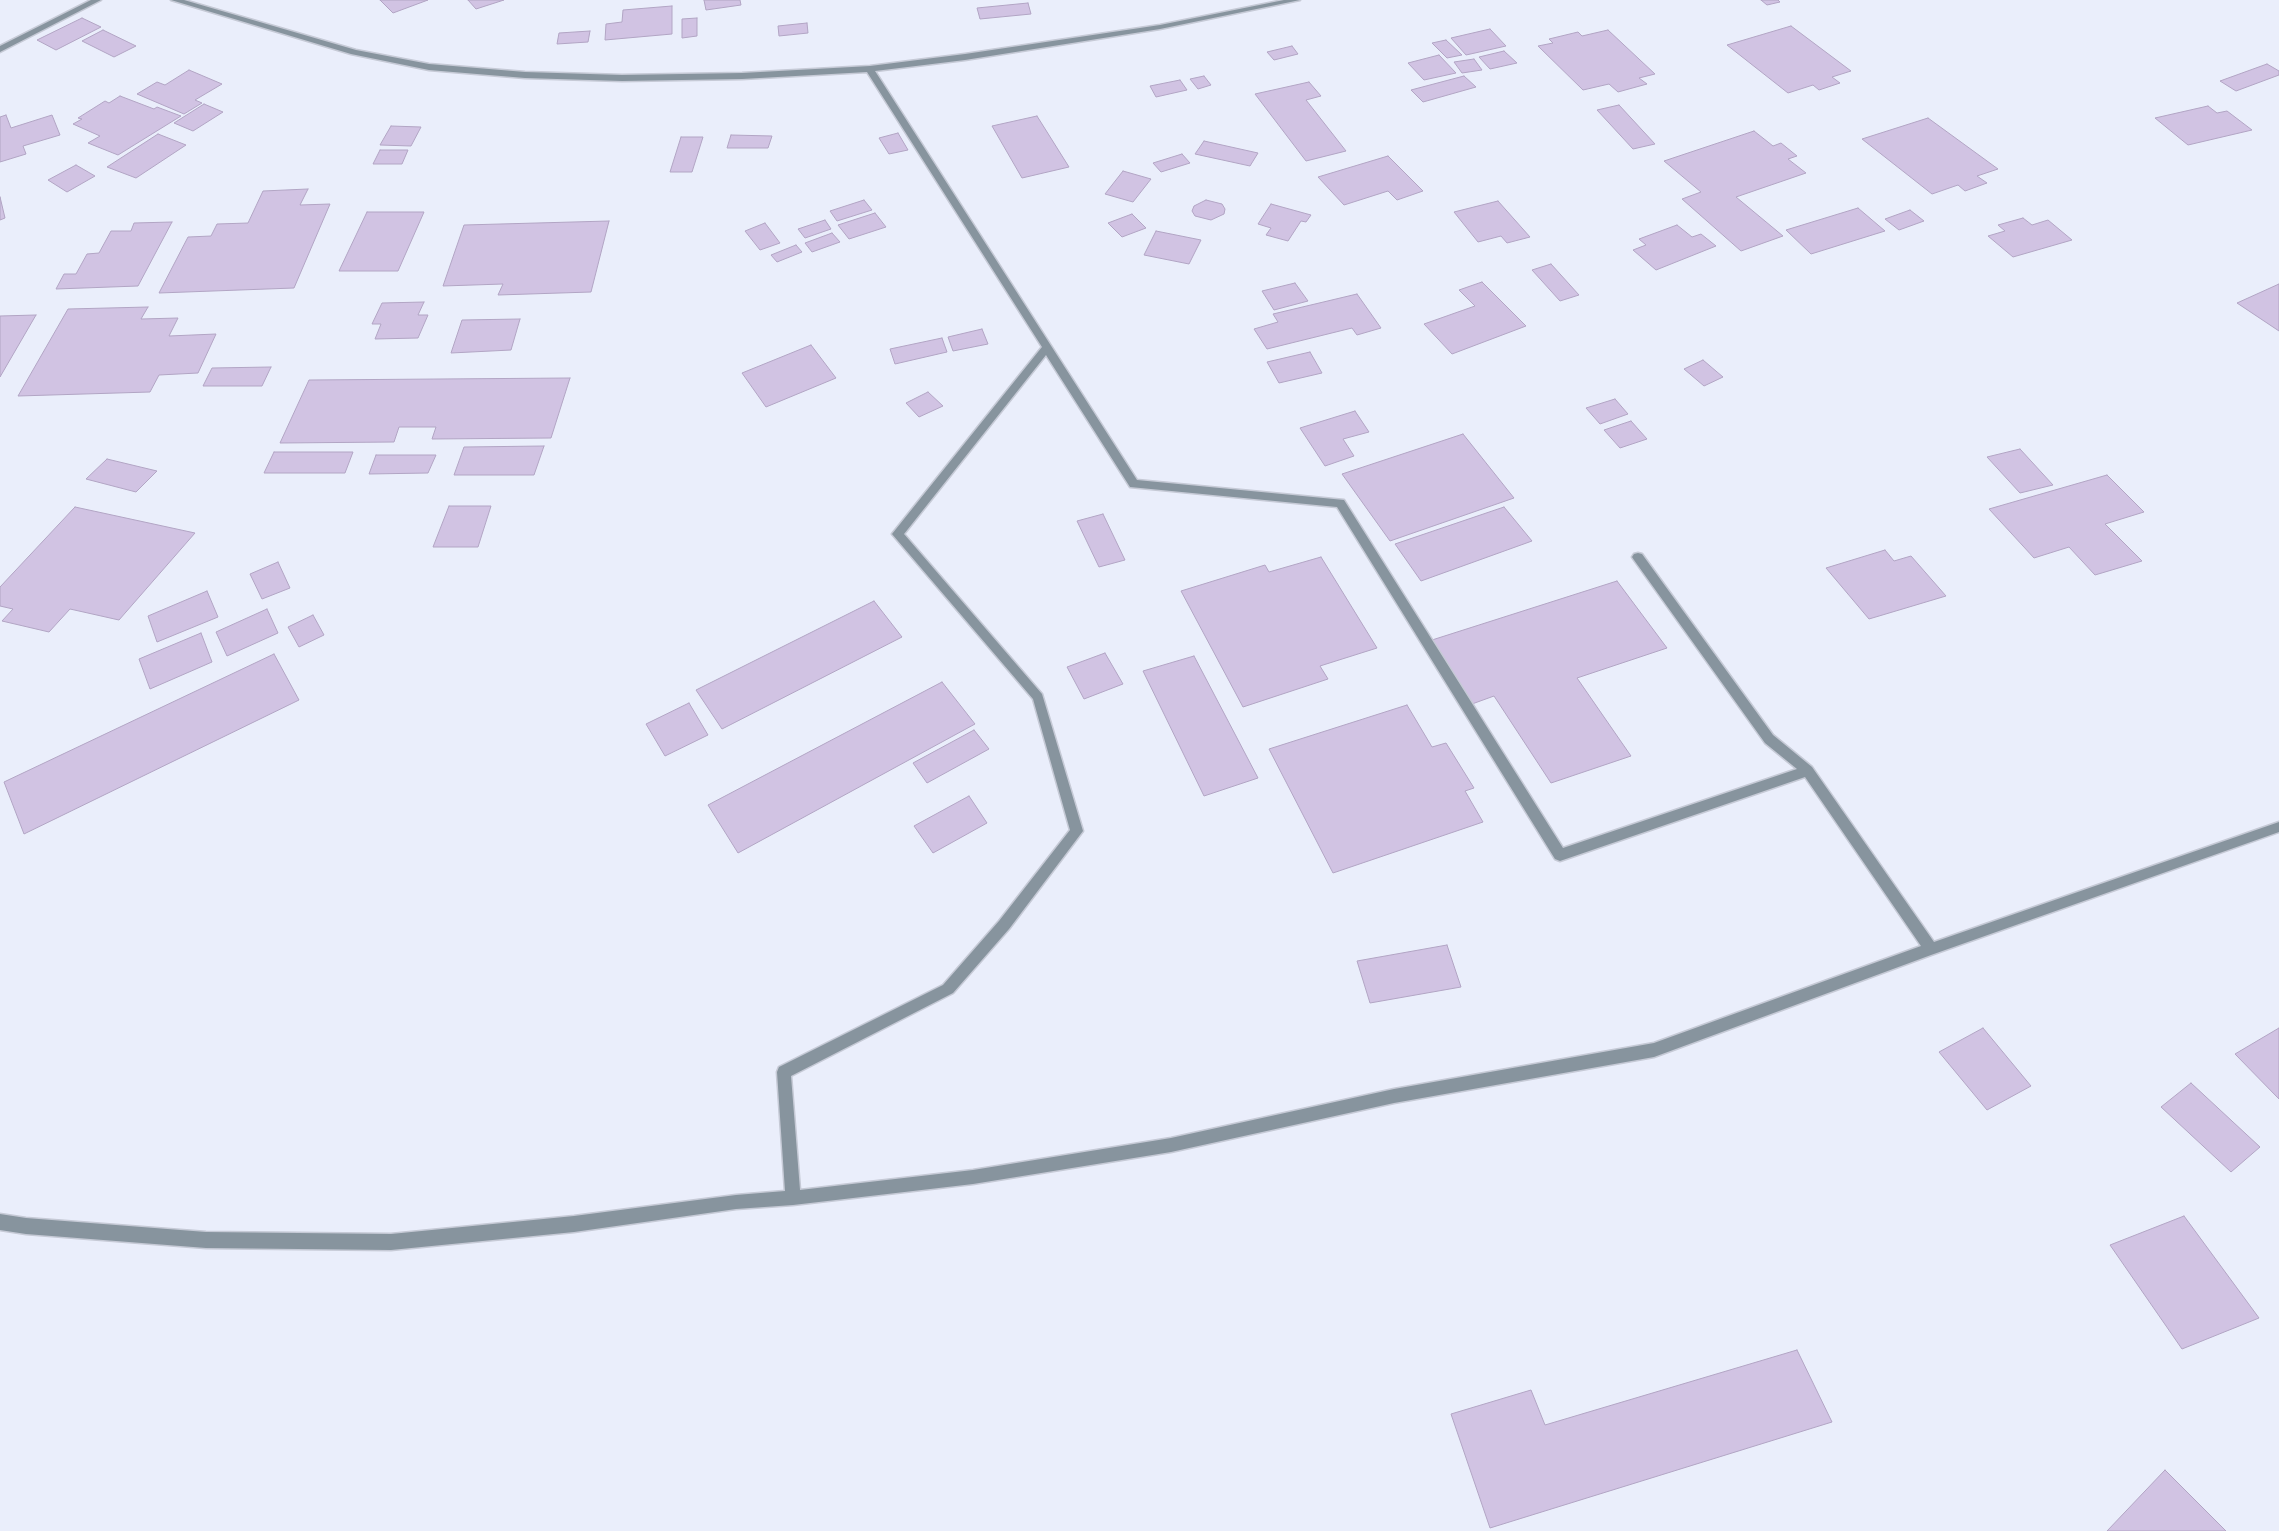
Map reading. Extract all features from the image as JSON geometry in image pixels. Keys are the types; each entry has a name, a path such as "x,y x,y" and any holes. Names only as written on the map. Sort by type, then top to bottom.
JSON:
{"street":[{"path":"0,49 97,0"},
{"path":"174,0 315,38 354,52 429,67 524,75 622,78 742,76 870,69 965,58 1150,29 1296,0"},
{"path":"870,69 1134,484 1340,503 1560,855 1808,771"},
{"path":"793,1198 784,1072 948,989 1004,926 1077,830 1038,697 898,534 1047,348"},
{"path":"1638,557 1770,739 1808,771 1931,949"},
{"path":"0,1222 26,1226 206,1240 391,1242 574,1224 736,1202 793,1198 972,1177 1161,1146 1394,1096 1654,1050 1931,949 2279,827"}],"building":[{"path":"380,0 428,0 393,13"},
{"path":"468,0 504,0 476,9"},
{"path":"704,0 740,0 741,5 706,10"},
{"path":"1761,0 1778,0 1780,2 1767,5"},
{"path":"1028,3 1031,14 980,19 977,8"},
{"path":"672,6 672,34 605,40 606,24 622,22 623,10"},
{"path":"82,18 101,27 56,50 37,40"},
{"path":"697,18 697,36 682,38 682,19"},
{"path":"807,23 808,33 779,36 778,26"},
{"path":"1791,26 1851,71 1832,77 1840,83 1819,90 1813,85 1788,93 1727,45"},
{"path":"1490,29 1506,46 1466,55 1451,38"},
{"path":"103,30 136,46 114,57 82,41"},
{"path":"1608,30 1655,74 1639,78 1647,84 1618,92 1609,84 1583,90 1538,46 1553,43 1549,39 1578,32 1582,36"},
{"path":"590,31 588,42 557,44 559,33"},
{"path":"1446,40 1462,55 1447,58 1432,43"},
{"path":"1292,46 1298,54 1274,60 1267,52"},
{"path":"1504,51 1517,63 1490,69 1479,57"},
{"path":"1439,55 1456,73 1424,80 1408,63"},
{"path":"1474,59 1482,70 1462,73 1454,62"},
{"path":"2267,64 2279,71 2279,75 2236,91 2220,81"},
{"path":"189,70 222,84 195,100 202,103 184,114 137,94 157,82 165,85"},
{"path":"1204,76 1211,85 1198,89 1190,79"},
{"path":"1464,76 1476,87 1423,102 1411,90"},
{"path":"1180,80 1187,90 1156,97 1150,86"},
{"path":"1309,82 1321,96 1306,100 1346,151 1306,161 1255,94"},
{"path":"120,96 154,109 157,107 181,116 118,155 88,143 100,136 73,124 82,119 78,118 105,101 109,103"},
{"path":"204,104 223,112 193,131 174,123"},
{"path":"1619,105 1655,144 1633,149 1597,110"},
{"path":"2208,106 2217,113 2227,111 2252,130 2188,145 2155,118"},
{"path":"6,115 11,128 52,115 60,135 23,146 26,154 0,162 0,117"},
{"path":"1037,116 1069,167 1022,178 992,126"},
{"path":"1928,118 1998,169 1977,176 1987,183 1965,191 1958,185 1932,194 1862,139"},
{"path":"391,126 421,127 411,146 380,145"},
{"path":"1754,131 1773,146 1781,143 1797,156 1788,159 1806,173 1736,197 1783,236 1741,251 1682,199 1701,192 1664,161"},
{"path":"898,133 908,150 889,154 879,138"},
{"path":"158,134 186,145 136,178 107,167"},
{"path":"731,135 772,136 768,148 727,148"},
{"path":"681,137 703,137 692,172 670,172"},
{"path":"1204,141 1258,153 1250,166 1195,154"},
{"path":"380,150 408,150 402,164 373,164"},
{"path":"1182,154 1190,163 1161,172 1153,163"},
{"path":"1388,156 1423,191 1397,200 1388,191 1344,205 1318,177"},
{"path":"76,165 95,176 67,192 48,180"},
{"path":"1123,171 1151,179 1133,202 1105,194"},
{"path":"308,189 300,205 330,204 294,288 159,293 188,237 211,236 217,224 248,223 263,191"},
{"path":"0,197 5,218 0,220"},
{"path":"864,200 872,210 837,221 830,211"},
{"path":"1206,200 1222,204 1225,209 1224,214 1211,220 1195,216 1192,211 1194,206"},
{"path":"1498,201 1530,237 1507,243 1501,236 1478,242 1454,212"},
{"path":"1271,204 1311,215 1306,222 1301,221 1288,241 1266,235 1271,228 1258,224"},
{"path":"1858,208 1885,231 1811,254 1786,230"},
{"path":"1910,210 1924,221 1899,230 1885,219"},
{"path":"367,212 424,212 398,271 339,271"},
{"path":"875,213 886,227 849,239 838,225"},
{"path":"1132,214 1146,228 1122,237 1108,223"},
{"path":"2023,218 2032,225 2048,220 2072,240 2013,257 1988,236 2005,231 1998,225"},
{"path":"825,220 831,229 805,238 798,229"},
{"path":"609,221 591,292 498,295 503,284 443,286 464,225"},
{"path":"172,222 138,286 56,289 64,274 76,274 87,254 99,253 111,231 131,231 134,223"},
{"path":"765,223 780,243 760,250 745,231"},
{"path":"1677,225 1692,237 1701,234 1716,246 1656,270 1633,250 1646,245 1639,239"},
{"path":"1156,231 1201,240 1189,264 1144,255"},
{"path":"832,233 840,242 812,252 805,243"},
{"path":"796,245 802,252 777,262 771,255"},
{"path":"1551,264 1579,295 1560,301 1532,270"},
{"path":"1482,282 1526,326 1452,354 1424,324 1475,306 1459,290"},
{"path":"1295,283 1308,301 1274,310 1262,291"},
{"path":"2279,284 2279,331 2237,303"},
{"path":"1357,294 1381,328 1357,335 1352,328 1267,349 1254,329 1278,322 1273,314"},
{"path":"424,302 418,315 428,315 418,338 375,339 381,324 372,324 382,303"},
{"path":"148,307 141,319 178,318 169,336 216,334 198,373 159,375 150,392 18,396 68,309"},
{"path":"36,315 0,377 0,316"},
{"path":"520,319 511,350 451,353 462,320"},
{"path":"982,329 988,344 953,351 948,337"},
{"path":"942,338 947,352 895,364 890,349"},
{"path":"811,345 836,378 766,407 742,373"},
{"path":"1310,352 1322,373 1279,383 1267,362"},
{"path":"1703,360 1723,377 1704,386 1684,369"},
{"path":"271,367 262,386 203,386 212,368"},
{"path":"570,378 551,438 432,439 436,427 399,427 394,442 280,443 309,380"},
{"path":"928,392 943,406 919,417 906,403"},
{"path":"1615,399 1628,414 1600,424 1586,408"},
{"path":"1355,411 1369,432 1343,439 1354,456 1325,466 1300,428"},
{"path":"1631,421 1647,439 1620,448 1604,430"},
{"path":"1463,434 1514,498 1390,541 1342,474"},
{"path":"544,446 534,475 454,475 464,447"},
{"path":"2020,449 2053,485 2020,493 1987,457"},
{"path":"274,452 353,452 345,473 264,473"},
{"path":"376,455 436,455 428,473 369,474"},
{"path":"107,459 157,471 136,492 86,479"},
{"path":"2107,475 2144,512 2105,524 2142,561 2095,575 2069,547 2034,558 1989,509"},
{"path":"449,506 491,506 478,547 433,547"},
{"path":"75,507 195,533 119,620 70,609 49,632 2,621 13,609 0,606 0,587"},
{"path":"1504,507 1532,541 1421,581 1395,544"},
{"path":"1103,514 1125,560 1099,567 1077,521"},
{"path":"1885,550 1894,561 1911,556 1946,596 1869,619 1826,568"},
{"path":"1321,557 1377,648 1320,666 1328,679 1243,707 1181,591 1265,565 1269,572"},
{"path":"278,562 290,588 262,599 250,574"},
{"path":"1617,581 1667,648 1577,678 1631,756 1551,783 1494,696 1472,704 1432,640"},
{"path":"207,591 218,617 157,642 148,616"},
{"path":"874,601 902,637 722,729 696,690"},
{"path":"267,609 278,633 227,656 216,632"},
{"path":"313,615 324,635 299,647 288,627"},
{"path":"201,633 212,662 150,689 139,659"},
{"path":"1105,653 1123,684 1084,699 1067,667"},
{"path":"274,654 299,700 24,834 4,782"},
{"path":"1194,656 1258,778 1204,796 1143,671"},
{"path":"942,682 975,724 738,853 708,805"},
{"path":"689,703 708,735 665,756 646,724"},
{"path":"1407,705 1432,747 1446,743 1474,788 1465,791 1483,822 1333,873 1269,749"},
{"path":"974,730 989,749 927,783 913,763"},
{"path":"969,796 987,823 933,853 914,826"},
{"path":"1447,945 1461,987 1370,1003 1357,961"},
{"path":"1983,1028 2031,1086 1987,1110 1939,1052"},
{"path":"2279,1028 2279,1099 2235,1054"},
{"path":"2191,1083 2260,1147 2231,1172 2161,1107"},
{"path":"2184,1216 2259,1318 2182,1349 2110,1245"},
{"path":"1797,1350 1832,1422 1490,1528 1451,1414 1531,1390 1545,1425"},
{"path":"2165,1470 2226,1531 2107,1531"}]}
